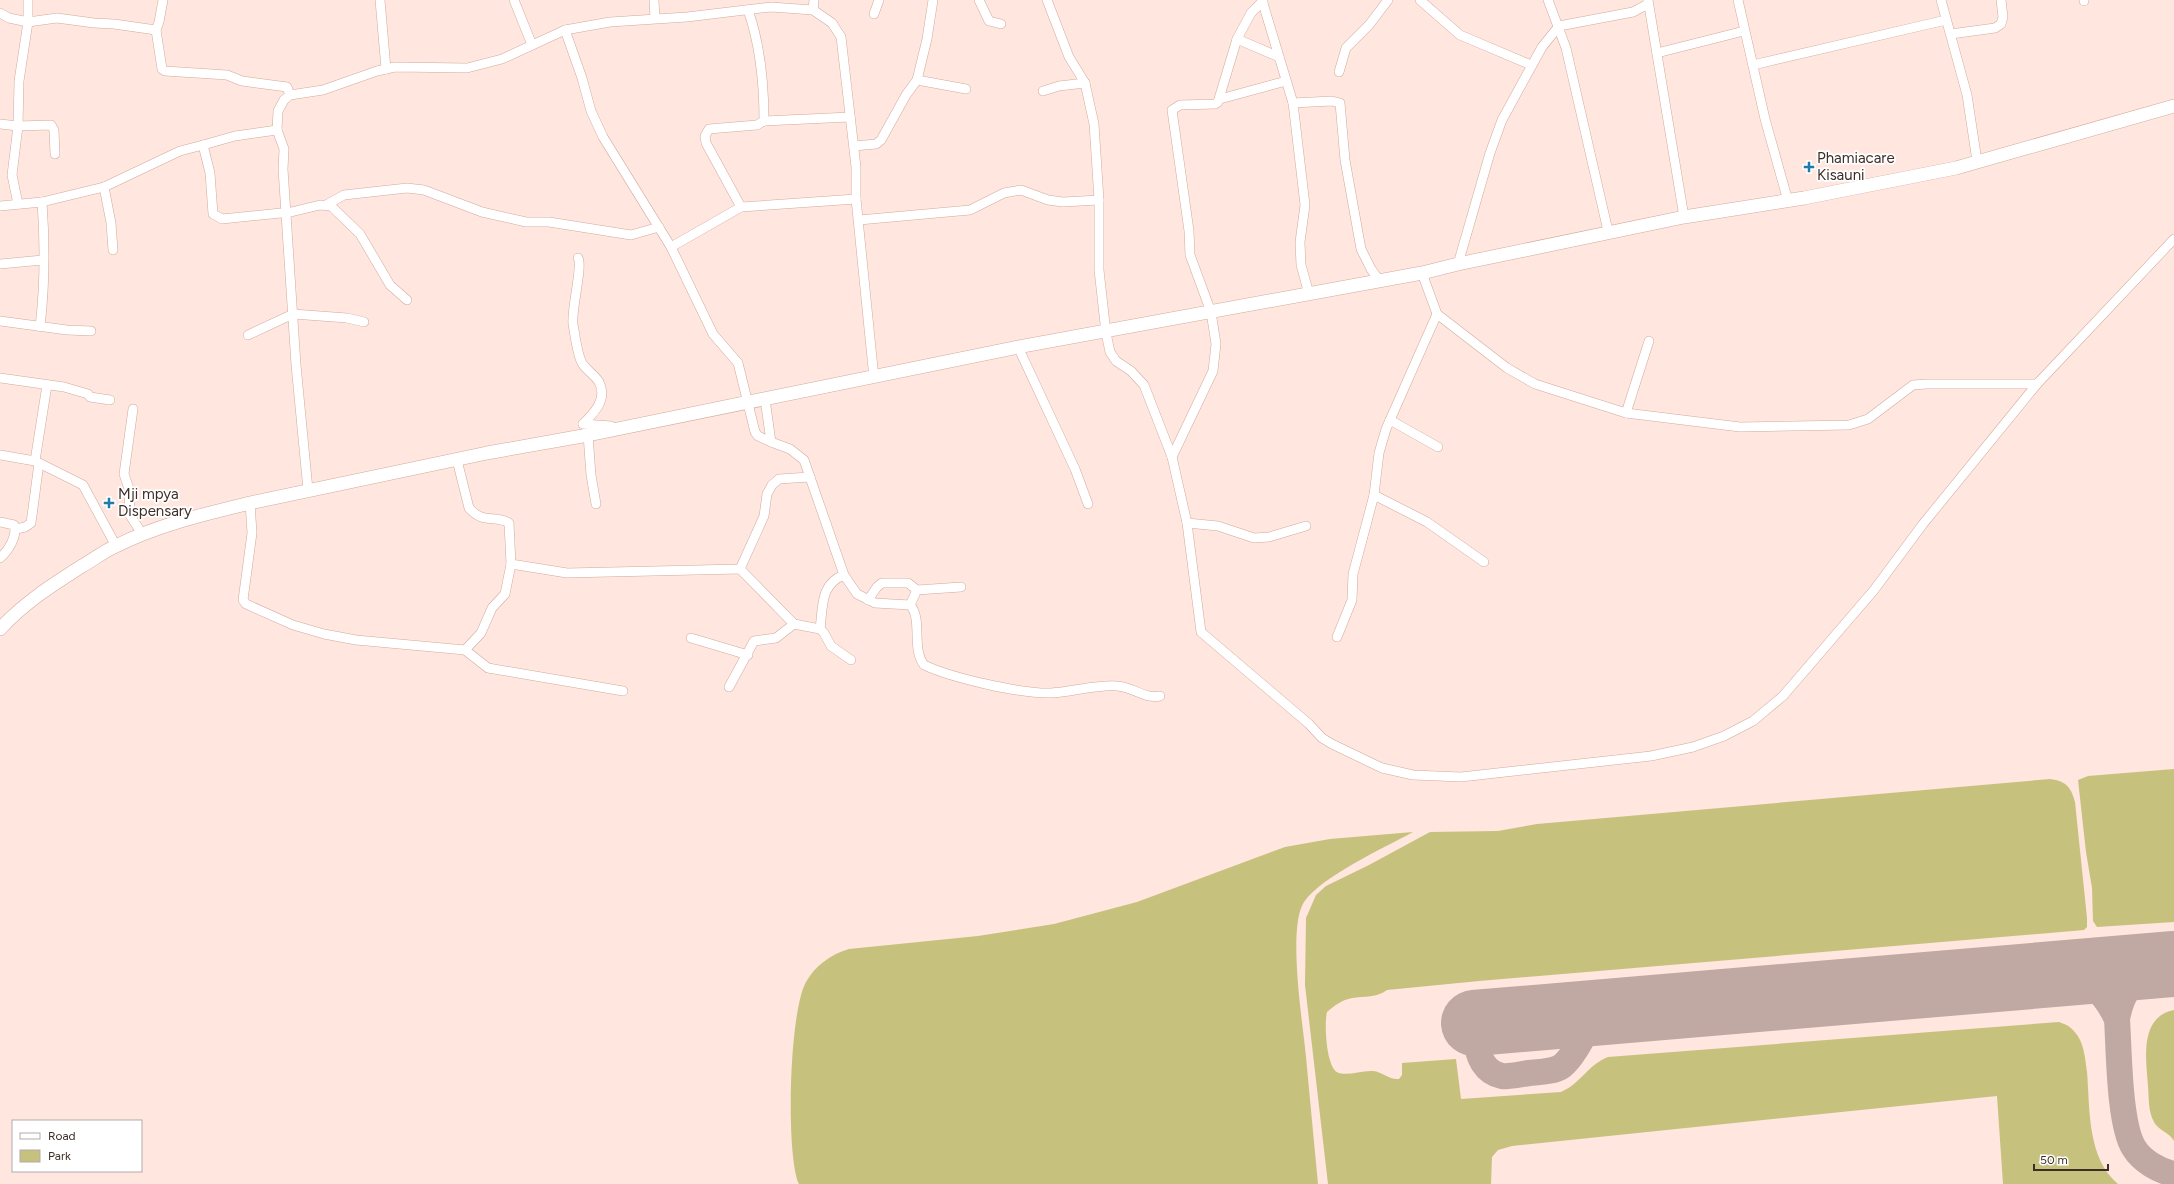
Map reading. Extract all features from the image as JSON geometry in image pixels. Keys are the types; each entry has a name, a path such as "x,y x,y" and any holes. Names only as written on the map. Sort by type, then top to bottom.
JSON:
{"main road":[{"path":"1,627 23,606 48,588 116,546 142,534 211,512 308,490 874,378 1018,347 1422,273 1684,216 1788,201 1956,168 2042,145 2174,106"}],"street":[{"path":"18,204 12,175 18,126 18,86 28,22 28,0"},
{"path":"163,0 156,30 162,69 165,71 227,75 242,81 287,87 290,95"},
{"path":"380,0 386,69"},
{"path":"514,0 532,45"},
{"path":"654,0 655,18"},
{"path":"813,10 814,0"},
{"path":"874,14 879,0"},
{"path":"854,146 876,144 881,140 906,95 917,80 927,39 933,0"},
{"path":"979,0 989,21 1001,24"},
{"path":"1047,0 1069,57 1084,83 1094,124 1099,200 1099,270 1106,332 1110,352 1116,361 1131,371 1144,385 1172,457 1187,523 1201,632 1332,744 1382,768 1400,773 1427,776 1462,777 1651,756 1694,747 1724,736 1753,721 1783,696 1874,590 1923,524 2037,384 2174,239"},
{"path":"1339,72 1346,48 1369,26 1388,0"},
{"path":"1420,0 1460,35 1531,65"},
{"path":"1548,0 1566,48 1608,232"},
{"path":"1738,0 1765,119 1788,201"},
{"path":"1941,0 1967,95 1978,161"},
{"path":"1951,34 1995,28 2001,24 2003,17 2001,0"},
{"path":"1220,99 1236,40 1252,12 1262,1"},
{"path":"1262,1 1292,103 1305,205 1300,242 1301,265 1309,294"},
{"path":"1458,264 1490,153 1502,120 1542,47 1559,26 1633,12 1648,2 1684,216"},
{"path":"308,490 293,314 283,169 284,149 277,130 278,111 284,100 290,95 323,90 395,67 467,68 502,59 565,30 610,22 687,17 771,7 813,10 832,23 841,37 854,146 856,167 856,199 874,378"},
{"path":"748,10 754,29 760,63 764,122"},
{"path":"0,13 9,18 28,22 57,18 156,30"},
{"path":"1753,65 1946,20"},
{"path":"565,30 582,78 591,111 603,137 671,247 713,334 738,363 755,432 758,436 771,442 790,448 804,460 844,575 857,594 875,603 910,605"},
{"path":"1657,53 1744,31"},
{"path":"1236,40 1279,57"},
{"path":"917,80 966,89"},
{"path":"1172,457 1213,371 1216,344 1211,312 1190,256 1189,231 1172,110 1180,105 1215,104 1220,99 1286,81"},
{"path":"1043,91 1059,86 1084,83"},
{"path":"1292,103 1332,101 1340,104 1345,160 1361,249 1370,269 1379,280"},
{"path":"740,207 706,143 705,136 709,129 757,125 764,122 850,117"},
{"path":"0,124 18,126 52,125 54,130 55,154"},
{"path":"0,206 42,202 104,187 180,151 235,136 277,130"},
{"path":"203,145 210,173 213,214 222,219 286,212 326,205 344,195 406,188 424,190 482,212 526,222 549,222 631,235 659,227"},
{"path":"104,187 111,223 113,250"},
{"path":"859,220 970,210 1004,193 1022,190 1048,200 1063,202 1099,200"},
{"path":"671,247 740,207 856,199"},
{"path":"40,327 44,293 42,202"},
{"path":"326,205 334,208 360,234 368,244 390,285 407,300"},
{"path":"578,258 580,267 572,311 573,325 582,363 599,382 601,394 600,405 583,424 611,426 615,430"},
{"path":"0,264 43,260"},
{"path":"1422,273 1437,314 1507,368 1535,384 1626,413 1740,427 1850,426 1868,419 1914,385 2037,384"},
{"path":"248,335 293,314 347,318 364,322"},
{"path":"1337,637 1352,600 1353,574 1374,495 1379,453 1390,420 1437,314"},
{"path":"0,322 91,331"},
{"path":"1626,413 1649,341"},
{"path":"1018,347 1075,469 1088,504"},
{"path":"0,378 64,387 88,394 90,397 110,400"},
{"path":"0,522 14,525 16,528 25,527 31,523 47,385"},
{"path":"765,399 771,442"},
{"path":"133,409 124,474 129,489 130,515 142,534"},
{"path":"1390,420 1438,447"},
{"path":"588,435 591,475 596,504"},
{"path":"0,455 37,462 83,485 116,546"},
{"path":"457,460 469,508 475,514 486,519 503,520 509,523 511,564 505,594 492,608 481,633 465,650"},
{"path":"740,569 764,516 767,494 772,485 779,479 810,477"},
{"path":"1374,495 1427,522 1484,562"},
{"path":"250,503 252,533 243,600 246,604 293,625 324,634 356,640 465,650 488,668 623,691"},
{"path":"1187,523 1218,526 1254,538 1269,537 1306,526"},
{"path":"0,558 11,544 16,528"},
{"path":"511,564 567,574 740,569 794,624 820,629 824,633 830,646 852,660"},
{"path":"820,629 824,599 828,586 833,579 844,575"},
{"path":"868,600 877,587 882,583 908,583 917,590 961,587"},
{"path":"917,590 910,605 916,619 916,640 920,660 924,665 933,669 1023,691 1051,693 1117,686 1151,698 1160,696"},
{"path":"729,687 748,655 754,641 776,638 794,624"},
{"path":"690,638 748,655"}],"green space":[{"path":"2174,769 2174,922 2097,927 2093,921 2092,888 2086,852 2078,780 2088,776"},
{"path":"2050,779 2064,783 2072,792 2075,802 2087,918 2087,927 2084,930 1387,990 1375,996 1345,1000 1327,1012 1327,1046 1331,1064 1335,1070 1343,1074 1373,1071 1399,1079 1402,1075 1402,1063 1456,1059 1461,1099 1561,1092 1574,1084 1595,1064 1608,1057 2059,1022 2072,1029 2076,1033 2081,1043 2086,1060 2090,1117 2095,1147 2100,1161 2118,1184 2003,1184 1997,1096 1512,1146 1498,1150 1492,1157 1491,1184 1328,1184 1305,985 1306,918 1316,895 1326,886 1430,832 1498,831 1537,824"},
{"path":"1413,832 1354,863 1325,882 1304,902 1299,915 1296,954 1318,1184 799,1184 794,1165 791,1112 791,1081 796,1022 800,998 806,982 814,971 830,957 849,949 978,936 1054,924 1137,902 1285,847 1330,839"},
{"path":"2174,1010 2174,1141 2156,1125 2152,1118 2149,1100 2146,1052 2147,1040 2155,1021 2163,1014"}],"taxiway":[{"path":"2117,1019 2125,993 2135,981 2156,965"},
{"path":"2060,973 2088,983 2101,994 2112,1009 2117,1019 2121,1086 2125,1122 2129,1137 2137,1153 2146,1161 2157,1168 2174,1174"},
{"path":"1542,1017 1511,1003 1500,1003 1490,1008 1483,1017 1478,1028 1477,1040 1483,1063 1491,1071 1502,1076 1512,1076 1559,1068 1572,1056 1596,1013"}],"runway":[{"path":"1474,1023 2174,964"}],"place":[{"name":"Phamiacare Kisauni","path":"1809,167"},
{"name":"Mji mpya Dispensary","path":"109,503"}]}
